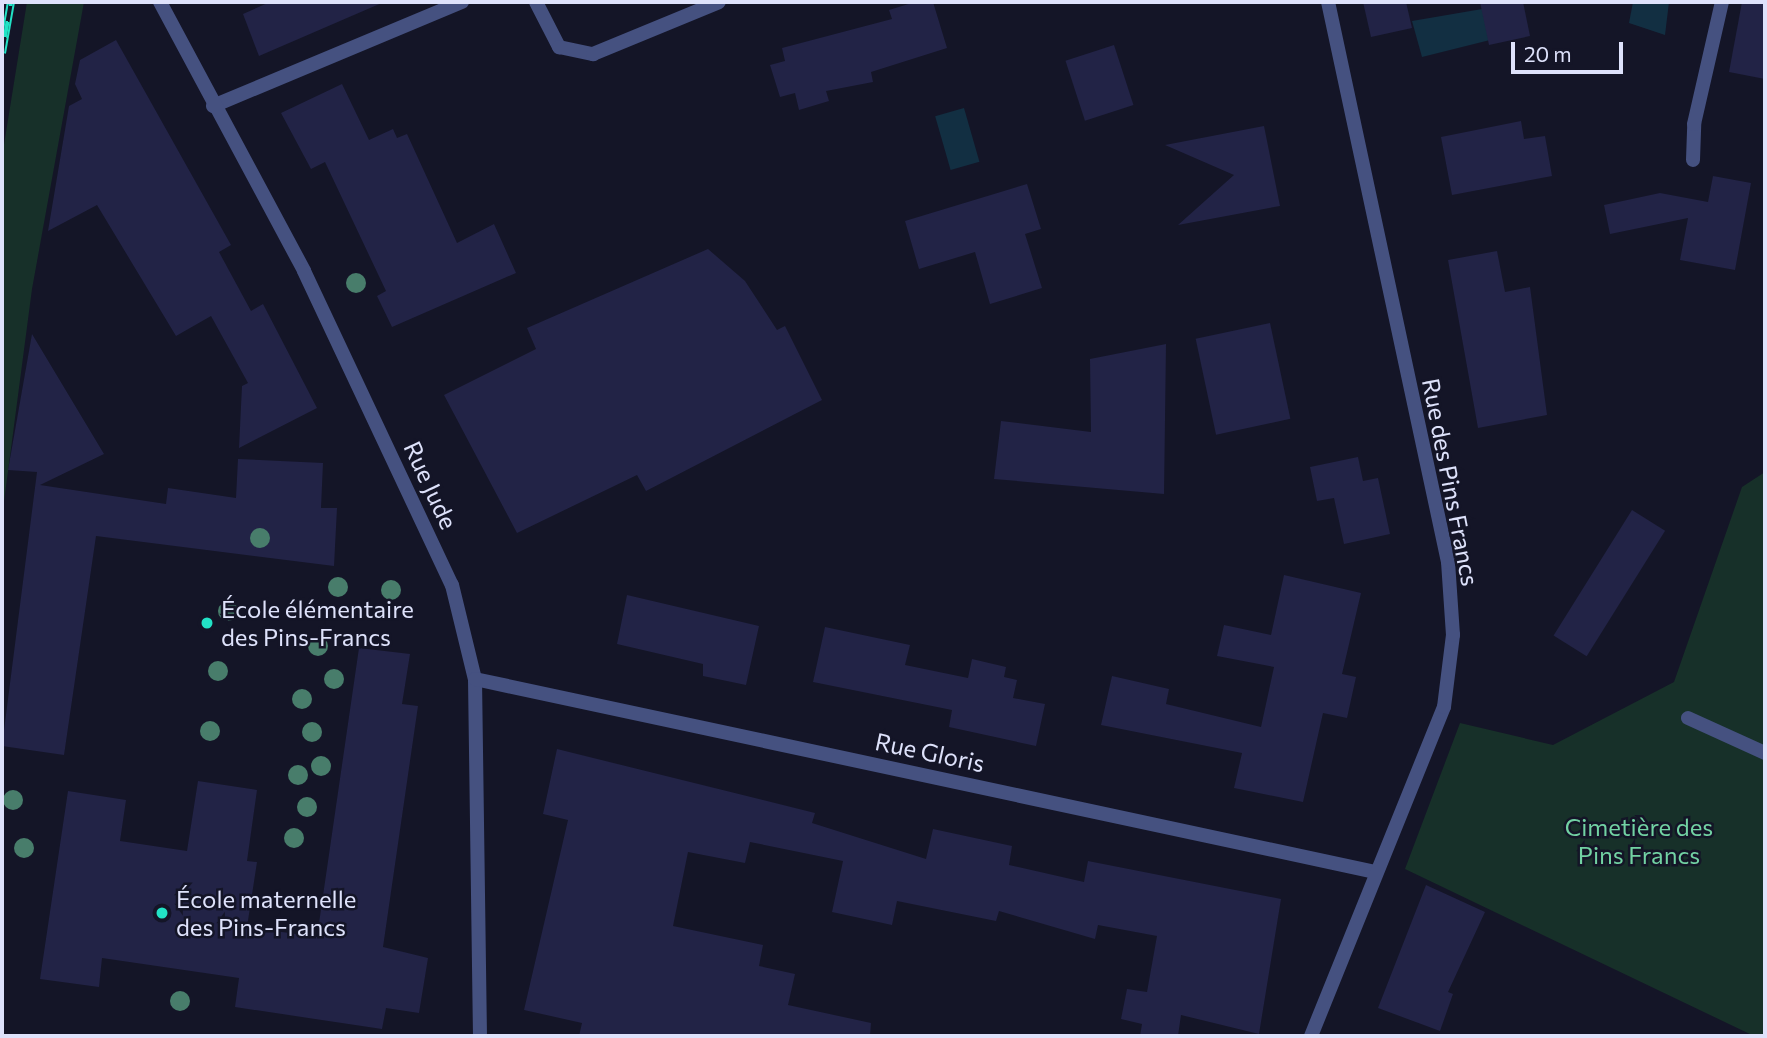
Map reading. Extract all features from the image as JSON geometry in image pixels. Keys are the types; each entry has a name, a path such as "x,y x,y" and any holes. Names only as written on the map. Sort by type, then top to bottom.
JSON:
{"street":[{"name":"Rue Jude","path":"160,2 304,271 453,585 475,679 480,1036"},
{"path":"214,106 462,2"},
{"path":"537,2 559,47 593,54 719,2"},
{"name":"Rue des Pins Francs","path":"1311,1036 1375,872 1444,707 1453,635 1448,562 1328,2"},
{"path":"1693,160 1694,124 1722,2"},
{"name":"Rue Gloris","path":"475,679 1375,872"},
{"path":"1688,718 1765,753"}],"green space":[{"path":"27,2 84,2 32,289 2,517 2,157"},
{"name":"Cimetière des Pins Francs","path":"1765,472 1765,1036 1754,1036 1405,869 1460,723 1553,745 1674,682 1742,487"}],"water":[{"path":"1633,2 1669,2 1665,35 1629,23"},
{"path":"1488,8 1494,39 1422,57 1412,21"},
{"path":"964,108 979,162 951,170 935,116"}],"building":[{"path":"270,2 384,2 259,56 243,14"},
{"path":"915,2 933,2 947,48 871,72 873,82 826,91 829,101 799,110 795,93 780,97 770,65 785,61 782,48 892,19 889,10"},
{"path":"1363,2 1406,2 1412,28 1371,37"},
{"path":"1480,2 1523,2 1530,36 1489,45"},
{"path":"1742,2 1765,2 1765,79 1729,72"},
{"path":"116,40 231,245 219,252 251,311 263,304 317,408 239,448 242,386 248,383 211,316 176,336 97,205 48,231 69,106 82,99 75,84 80,60"},
{"path":"1114,45 1133,105 1085,121 1065,61"},
{"path":"342,84 369,140 393,129 397,138 407,134 457,243 494,224 516,273 392,327 377,296 386,291 325,162 311,169 281,113"},
{"path":"1521,121 1524,139 1545,136 1552,176 1452,195 1441,137"},
{"path":"1264,126 1280,206 1178,225 1234,175 1165,145"},
{"path":"1713,176 1751,183 1735,270 1680,260 1688,218 1610,234 1604,205 1660,193 1708,202"},
{"path":"1027,184 1041,229 1025,234 1042,288 990,304 975,252 919,269 905,221"},
{"path":"708,249 745,281 777,330 785,326 822,400 646,491 637,475 517,533 444,395 536,349 527,328"},
{"path":"1497,251 1505,292 1530,287 1547,415 1478,428 1448,260"},
{"path":"1270,323 1290,419 1216,435 1196,339"},
{"path":"32,334 104,454 40,485 166,504 168,488 236,498 238,459 323,463 321,508 337,508 334,566 96,536 64,755 2,746 37,472 8,470"},
{"path":"1166,344 1164,494 994,479 1001,421 1091,432 1090,359"},
{"path":"1358,457 1363,481 1378,478 1390,534 1344,544 1334,498 1317,501 1310,467"},
{"path":"1632,510 1665,531 1587,656 1554,636"},
{"path":"1284,575 1361,593 1342,674 1356,677 1347,718 1323,713 1303,802 1234,788 1242,753 1101,725 1112,676 1169,689 1166,704 1261,727 1274,667 1217,656 1224,625 1271,635"},
{"path":"627,595 759,626 746,685 703,676 703,664 617,644"},
{"path":"825,627 910,645 905,665 968,678 972,659 1006,667 1004,677 1017,680 1013,698 1045,704 1036,746 949,727 952,710 813,682"},
{"path":"359,648 410,654 402,704 418,706 383,947 428,958 419,1013 386,1008 382,1029 235,1007 239,978 102,958 99,987 40,979 68,791 126,800 120,841 187,851 198,781 257,790 247,861 257,862 247,927 317,937"},
{"path":"557,749 815,813 812,823 926,859 933,829 1012,846 1009,865 1084,882 1088,861 1281,899 1259,1034 1181,1015 1178,1036 1140,1036 1142,1024 1121,1019 1127,989 1147,992 1157,936 1098,925 1095,939 999,911 996,921 897,901 892,925 832,912 843,861 750,842 745,863 688,852 673,926 763,945 759,966 795,974 788,1005 871,1023 870,1036 579,1036 582,1023 524,1010 568,820 543,814"},
{"path":"1426,885 1485,912 1448,992 1453,994 1440,1031 1378,1008"}],"railway":[{"path":"2,53 11,2"}],"place":[{"name":"École élémentaire des Pins-Francs","path":"207,623"},
{"name":"École maternelle des Pins-Francs","path":"162,913"}]}
